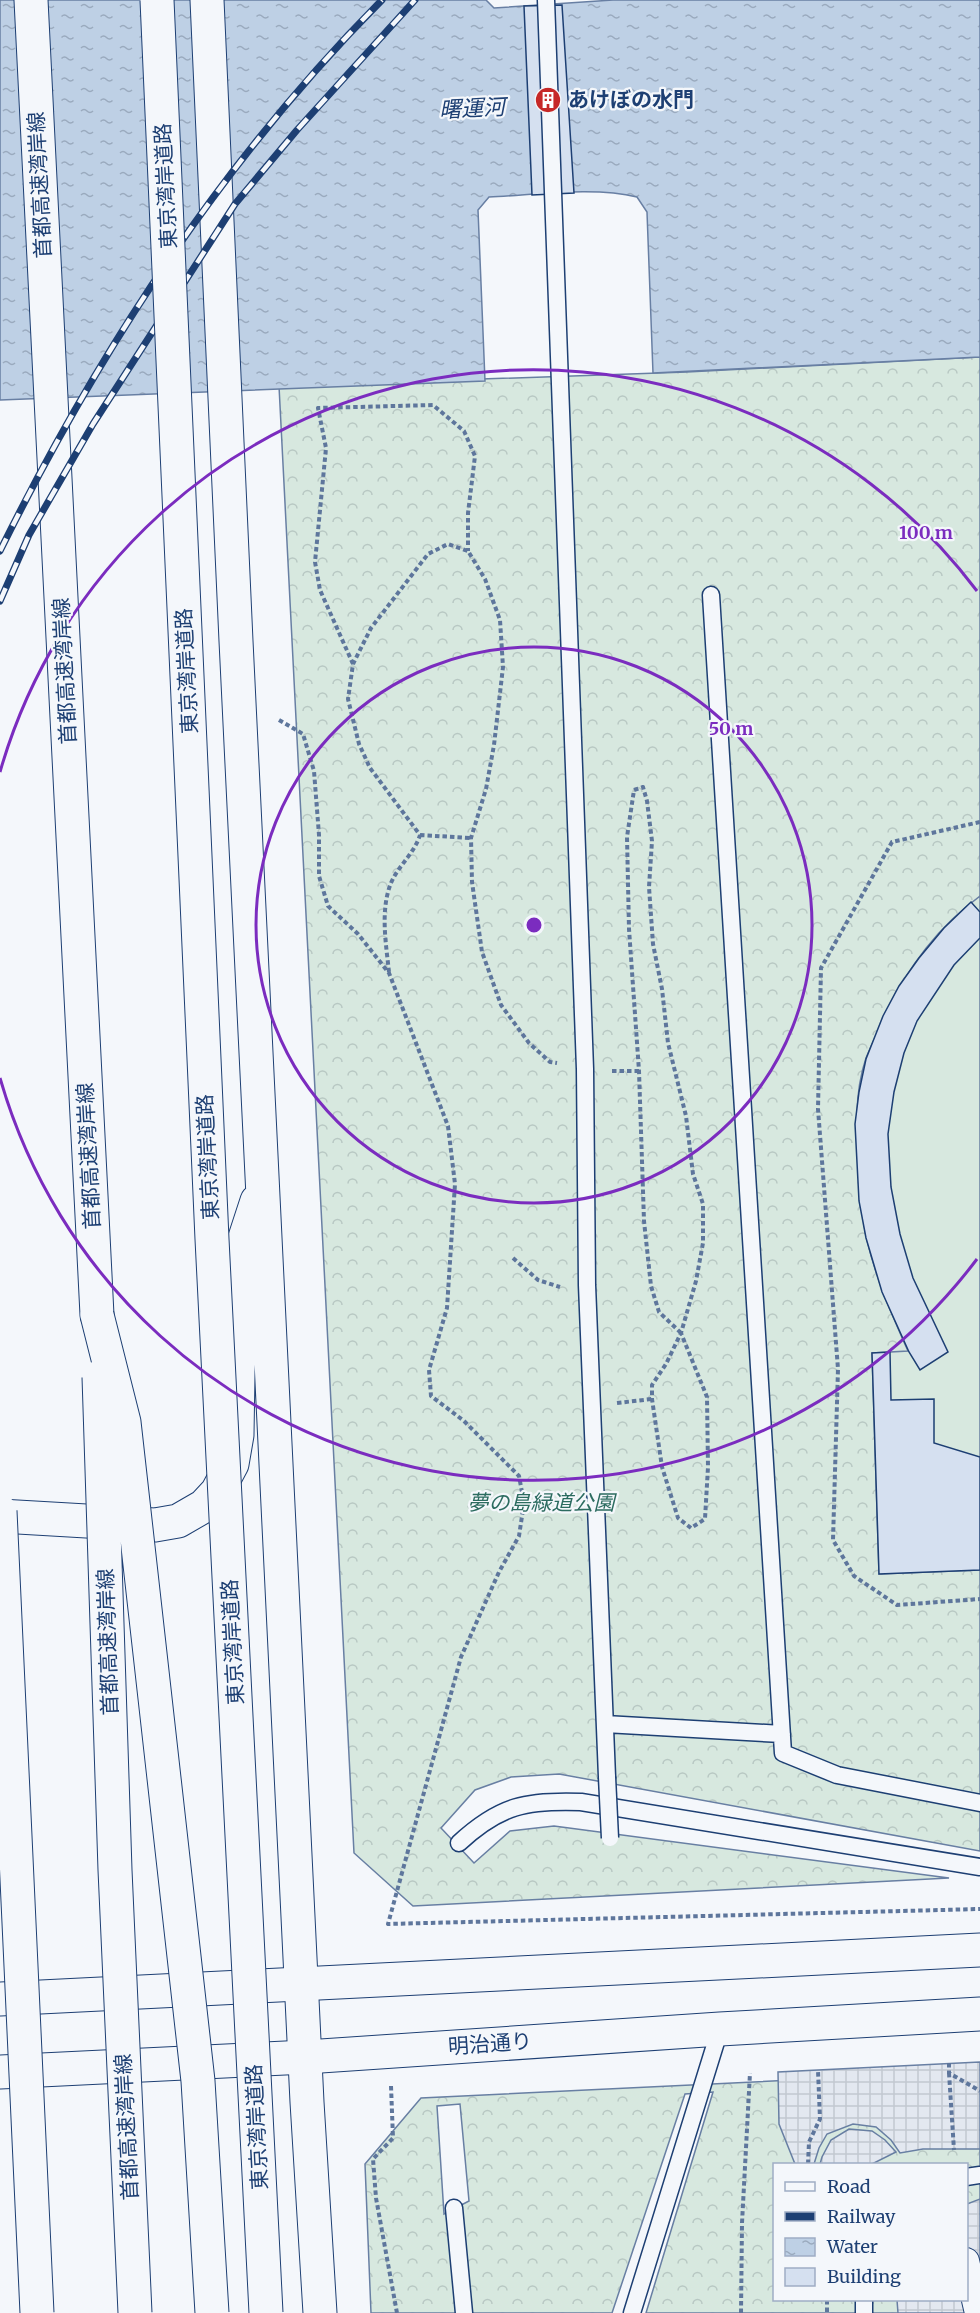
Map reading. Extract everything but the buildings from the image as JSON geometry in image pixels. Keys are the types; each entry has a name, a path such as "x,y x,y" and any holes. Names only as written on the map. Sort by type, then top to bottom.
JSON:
{"main road":[{"name":"首都高速湾岸線","path":"31,0 97,1315 116,1882 135,2313"},
{"name":"東京湾岸道路","path":"157,0 211,1227 266,2313"},
{"path":"207,0 236,641 320,2313"},
{"path":"0,1516 155,1525 178,1521 204,1506 217,1492 232,1464 237,1435 240,1253 263,1183"},
{"path":"97,1315 124,1422 198,2080 212,2313"},
{"path":"0,1511 37,2313"},
{"path":"0,1999 980,1950"},
{"name":"明治通り","path":"0,2072 306,2057 980,2014"}],"street":[{"path":"968,2270 978,2313"}],"lane":[{"path":"547,1 585,1069 587,1285 610,1838"},
{"path":"711,595 783,1753 837,1775 980,1803"},
{"path":"605,1724 782,1734"},
{"path":"459,1843 477,1826 506,1809 544,1801 581,1802 980,1867"},
{"path":"633,2313 720,2029"},
{"path":"454,2208 464,2313"}],"path":[{"path":"353,664 320,590 315,562 326,448 318,408 433,405 464,431 475,456 468,513 468,551 485,579 500,620 503,667 490,767 471,838 472,882 482,952 501,1005 529,1043 550,1062 585,1069 639,1071"},
{"path":"420,836 370,768 359,744 348,699 353,664 371,628 428,554 448,543 468,551"},
{"path":"279,720 303,734 314,771 319,836 319,876 328,906 358,933 389,972"},
{"path":"681,1333 659,1312 651,1286 644,1221 639,1071 629,929 627,837 634,790 643,787 652,841 649,887 653,944 668,1043 686,1116 693,1174 703,1204 703,1243 696,1281 681,1333 666,1364 652,1385 651,1399 662,1467 669,1493 678,1518 691,1528 705,1519 708,1467 707,1397 681,1333"},
{"path":"980,822 892,842 886,852 821,968 818,1109 838,1369 832,1540 854,1576 897,1605 980,1599"},
{"path":"420,836 471,838"},
{"path":"420,836 416,847 391,883 386,909 386,942 389,972 448,1126 455,1184 447,1308 429,1370 430,1396 464,1421 519,1476 524,1503 519,1536 499,1572 460,1657 388,1924 980,1909"},
{"path":"513,1258 537,1280 559,1287 587,1285"},
{"path":"949,2063 954,2150"},
{"path":"808,2163 809,2142 820,2119 818,2070"},
{"path":"741,2313 741,2223 750,2073"},
{"path":"949,2073 980,2091"},
{"path":"391,2075 393,2138 374,2159 376,2198 396,2313"}],"green space":[{"name":"夢の島緑道公園","path":"980,357 980,1851 559,1774 511,1777 475,1790 441,1828 474,1863 510,1831 554,1826 949,1878 413,1906 354,1853 279,386 687,372"},
{"path":"980,896 980,1570 879,1574 872,1353 908,1351 880,1283 865,1231 857,1126 859,1085 868,1052 904,979 938,934 965,907"},
{"path":"980,2071 980,2313 646,2313 713,2092 685,2094 612,2313 371,2313 365,2164 421,2098","holes":["460,2104 469,2201 444,2214 437,2106"]}],"shaded area":[{"path":"980,2062 980,2149 923,2149 900,2153 891,2140 876,2127 853,2124 827,2134 814,2163 795,2163 779,2124 778,2072"},
{"path":"849,2129 872,2131 896,2152 874,2163 820,2163 831,2140"},
{"path":"980,2199 980,2313 898,2313 897,2301 968,2301 968,2204"}],"water":[{"name":"曙運河","path":"0,0 486,0 494,8 613,0 980,0 980,357 653,373 647,212 637,197 602,192 564,192 489,197 478,210 485,381 0,400"}],"railway":[{"path":"0,551 79,402 169,260 218,191 270,125 324,61 382,0"},
{"path":"0,601 29,535 93,424 235,204 297,130 415,0"}],"place":[{"name":"あけぼの水門","path":"548,100"}]}
